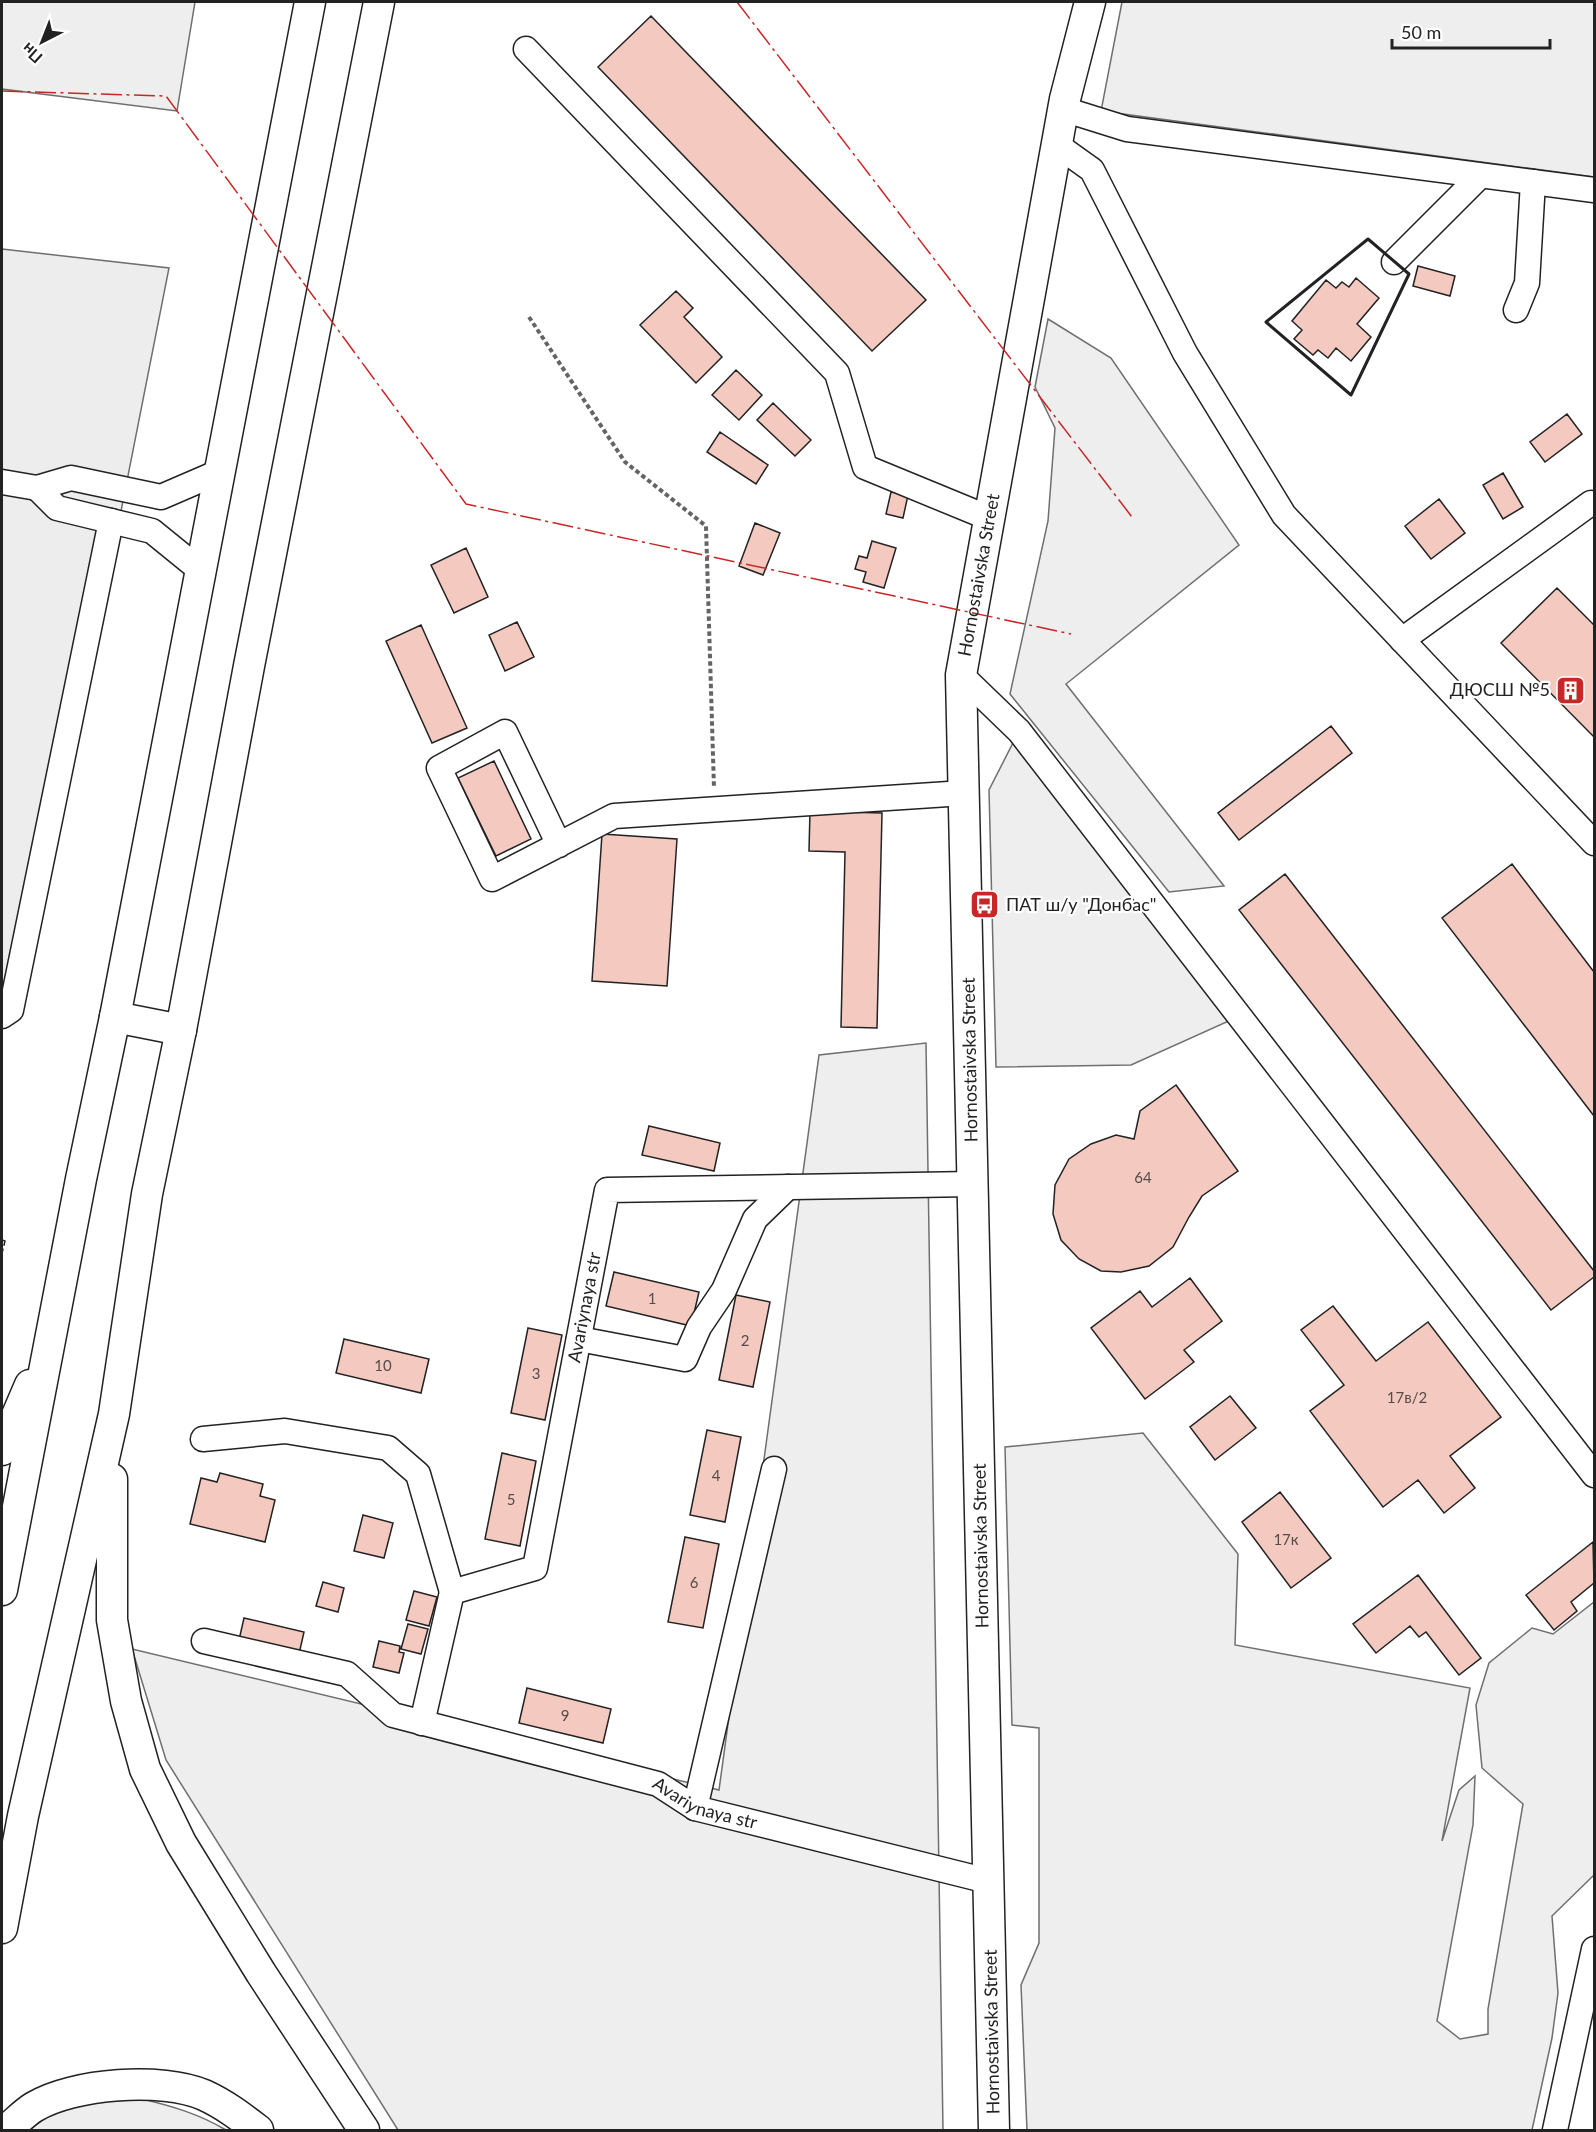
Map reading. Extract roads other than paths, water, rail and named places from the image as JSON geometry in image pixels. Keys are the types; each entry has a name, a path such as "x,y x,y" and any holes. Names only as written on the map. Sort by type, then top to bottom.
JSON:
{"main road":[{"path":"2,1590 81,1179 115,1017 310,2"},
{"path":"2,1929 23,1816 114,1414 147,1194 181,1030 379,2"},
{"name":"Hornostaivska Street","path":"994,2130 961,675 1056,145 1090,2"},
{"path":"115,1017 181,1030"},
{"path":"2,1450 53,1332"},
{"path":"114,1414 112,1620 126,1701 145,1769 181,1843 261,1973 364,2130"},
{"path":"6,2130 34,2107 64,2094 132,2084 168,2087 202,2095 235,2112 258,2130"}],"street":[{"path":"526,49 837,373 865,467 989,518"},
{"path":"1063,109 1127,129 1594,190"},
{"path":"1056,145 1092,170 1185,353 1284,515 1594,843"},
{"path":"1394,262 1480,176"},
{"path":"1516,310 1527,283 1533,182"},
{"path":"2,482 37,488 71,478 161,497 219,472"},
{"path":"37,488 57,508 152,531 200,570"},
{"path":"1402,640 1591,503"},
{"path":"2,1016 11,1010 111,521"},
{"path":"961,675 1019,731 1594,1475"},
{"path":"559,845 505,732 439,768 492,879 559,845 614,816 964,793"},
{"name":"Avariynaya str","path":"452,1592 535,1568 607,1190 973,1185"},
{"path":"579,1339 685,1359 699,1327 724,1290 755,1219 788,1187"},
{"path":"203,1439 285,1431 388,1448 418,1474 452,1592 422,1723"},
{"path":"695,1808 774,1469"},
{"name":"Avariynaya str","path":"204,1641 347,1674 393,1715 658,1784 695,1808 988,1881"},
{"path":"1555,2130 1594,1949"}],"place":[{"name":"ДЮСШ №5","path":"1571,690"},
{"name":"ПАТ ш/у \"Донбас\"","path":"985,905"}]}
